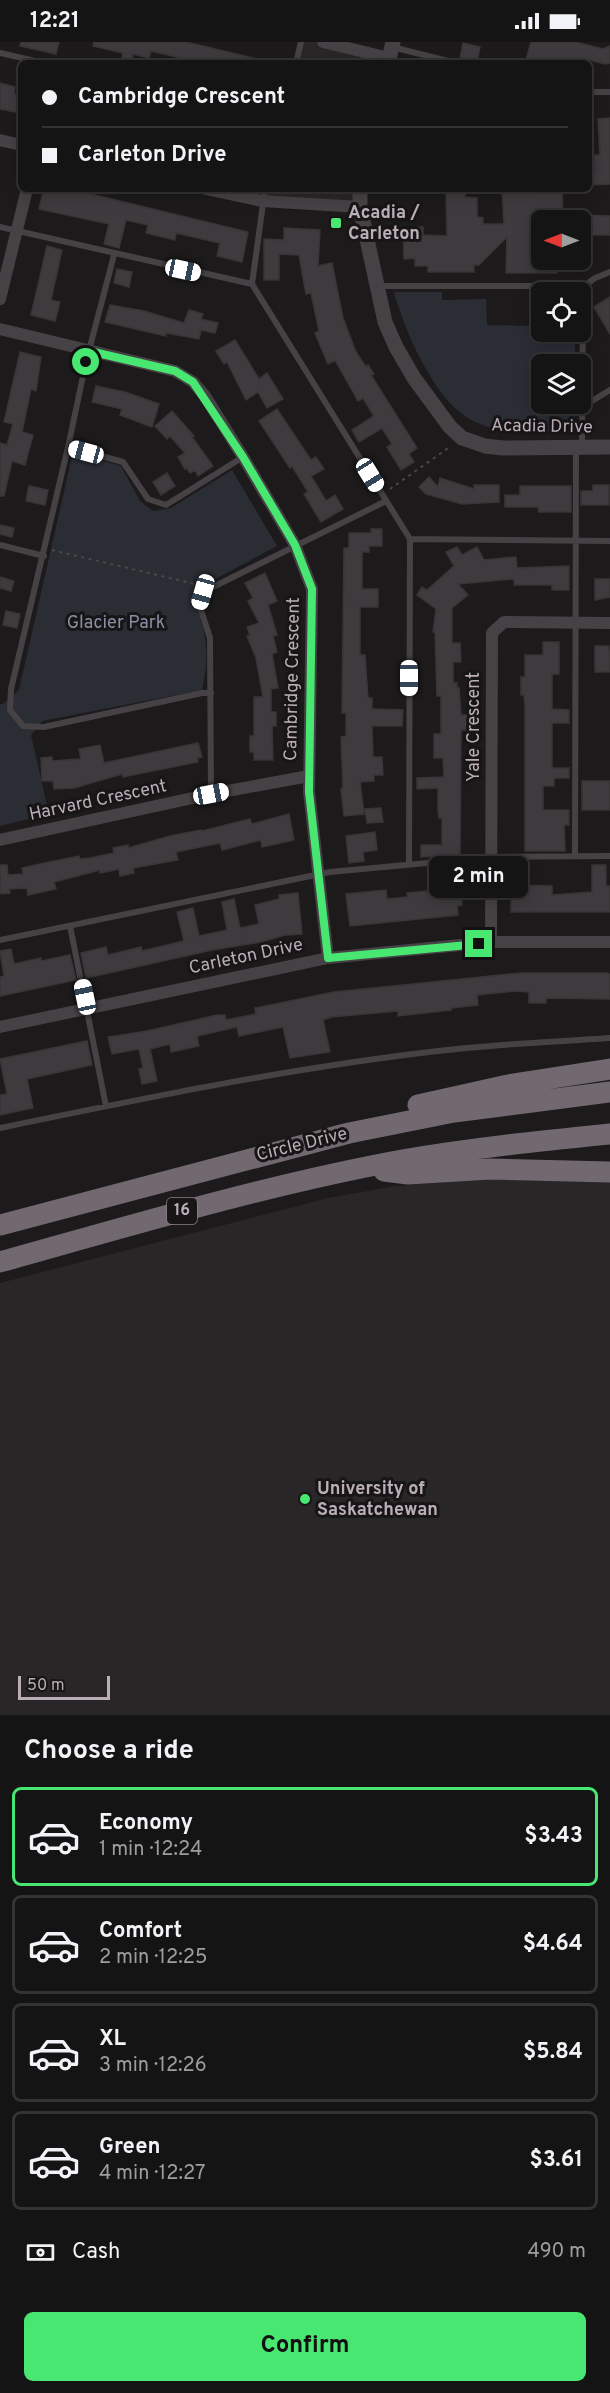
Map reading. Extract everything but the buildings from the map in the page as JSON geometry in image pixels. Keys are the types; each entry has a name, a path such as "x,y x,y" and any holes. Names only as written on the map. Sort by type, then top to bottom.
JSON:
{"highway":[{"path":"349,1133 365,1120 424,1104 508,1085 610,1069"},
{"name":"Circle Drive","path":"4,1223 349,1133 485,1107 610,1092"},
{"name":"Circle Drive","path":"0,1262 198,1206 365,1168 452,1152 610,1134"},
{"path":"365,1168 408,1174 490,1169 610,1172"}],"street":[{"path":"323,42 390,52"},
{"path":"0,140 18,144"},
{"path":"0,299 26,192"},
{"path":"234,192 360,207"},
{"name":"Acadia Drive","path":"360,192 360,207 385,322 396,347 432,405 456,433 462,438 485,446 610,447"},
{"name":"Cambridge Crescent","path":"0,329 175,371 193,382 243,457 295,545 312,589 309,776 328,958"},
{"name":"Yale Crescent","path":"491,942 492,633 504,622 610,623"},
{"name":"Harvard Crescent","path":"0,840 211,794 309,776"},
{"name":"Carleton Drive","path":"0,1027 328,958 491,942 610,942"}],"lane":[{"path":"297,60 301,42"},
{"path":"390,52 438,60"},
{"path":"0,53 31,60"},
{"path":"592,92 610,92"},
{"path":"263,195 252,284 410,539 409,864"},
{"path":"0,227 114,255 252,284"},
{"path":"114,255 89,351 44,556 11,689 10,710 23,726 44,727 211,693"},
{"path":"590,282 610,272"},
{"path":"376,286 531,286"},
{"path":"591,402 610,390"},
{"path":"575,856 576,540 581,414"},
{"path":"68,447 123,462 148,499 166,505 243,457"},
{"path":"211,794 210,638 199,604 203,592 386,501"},
{"path":"410,539 610,541"},
{"path":"0,545 44,556"},
{"path":"0,940 319,874 492,856 610,856"},
{"path":"70,926 106,1106"},
{"path":"0,1128 205,1085 372,1059 440,1050 610,1038"}],"path":[{"path":"45,548 204,586"}],"shaded area":[{"path":"301,42 323,42 379,60 297,60"},
{"path":"264,192 360,192 360,207 262,201"},
{"name":"University of Saskatchewan","path":"492,1178 610,1182 610,1715 0,1715 0,1283 328,1198 396,1186"}],"green space":[{"path":"394,292 442,292 442,300 486,299 487,325 531,326 531,342 575,342 575,354 531,354 531,414 575,414 575,431 499,430 479,424 467,417 456,409 436,385 418,355"},
{"name":"Glacier Park","path":"73,452 121,466 140,501 153,511 171,508 232,470 277,546 195,590 196,604 206,643 206,666 202,690 42,721 31,735 49,814 0,826 0,704 19,690"}],"place":[{"name":"Acadia / Carleton","path":"336,223"},
{"name":"University of Saskatchewan","path":"305,1499"}],"route":[{"path":"86,362 89,351 175,371 193,382 205,396 295,545 312,589 309,792 328,958 479,944"}]}
